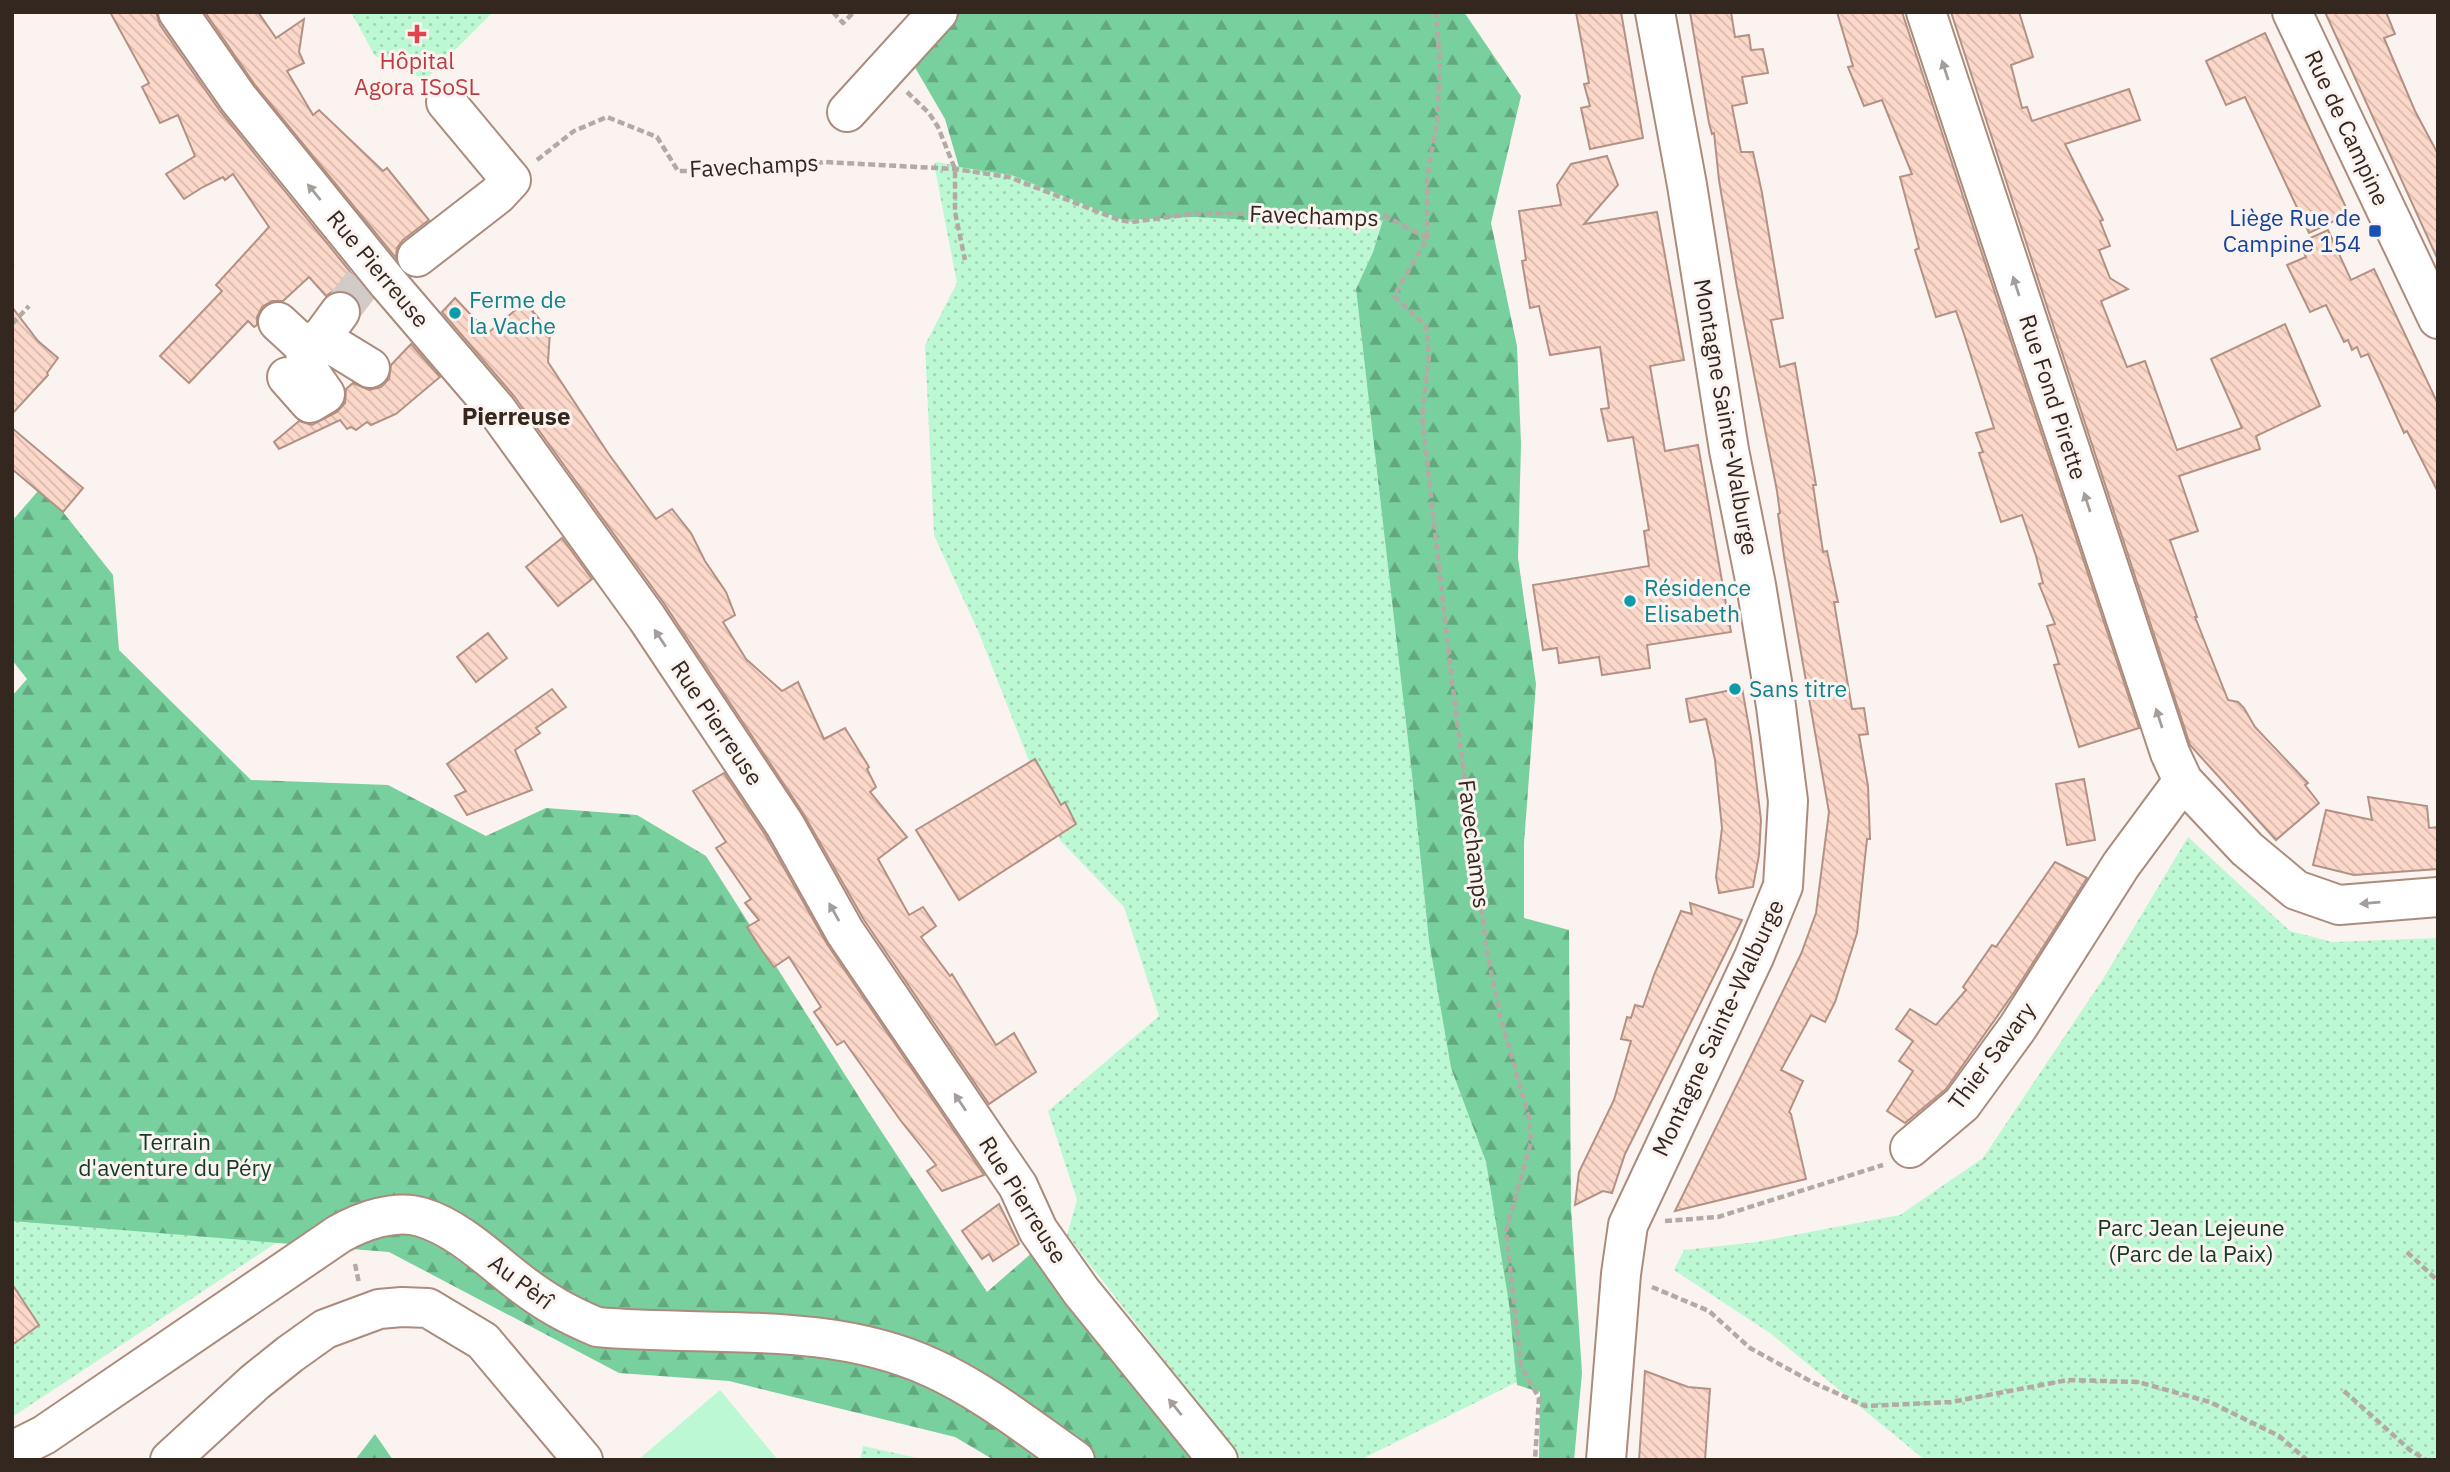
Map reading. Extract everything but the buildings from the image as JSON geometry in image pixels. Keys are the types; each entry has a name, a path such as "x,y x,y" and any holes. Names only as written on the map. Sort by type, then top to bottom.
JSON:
{"street":[{"name":"Rue Pierreuse","path":"178,12 238,98 402,270 496,408 647,618 785,825 845,932 1018,1186 1038,1230 1081,1291 1218,1460"},
{"path":"847,112 938,12"},
{"name":"Montagne Sainte-Walburge","path":"1606,1460 1621,1274 1628,1225 1754,957 1783,886 1788,801 1758,599 1729,450 1687,185 1655,12"},
{"name":"Rue Fond Pirette","path":"1926,12 2162,727 2183,781"},
{"name":"Rue de Campine","path":"2292,12 2438,319"},
{"path":"402,270 497,195 511,180 446,102"},
{"path":"306,339 370,368"},
{"path":"2183,781 2247,849 2296,890 2339,905 2438,897"},
{"name":"Thier Savary","path":"1910,1148 1962,1104 2018,1027 2121,865 2183,781"},
{"name":"Au Pèrî","path":"12,1451 44,1435 339,1234 359,1223 398,1215 419,1216 446,1227 563,1312 597,1327 825,1337 874,1347 932,1368 966,1387 1075,1460"},
{"path":"170,1460 255,1382 325,1329 379,1309 428,1308 483,1340 583,1460"}],"path":[{"path":"833,12 843,23 854,12"},
{"name":"Favechamps","path":"1436,12 1440,66 1437,121 1427,178 1427,238 1394,296 1426,326 1429,356 1422,416 1448,648 1488,952 1500,1015 1529,1118 1531,1142 1506,1231 1521,1366 1539,1398 1535,1460"},
{"path":"885,71 929,113 938,127 955,169 955,212 965,260"},
{"name":"Favechamps","path":"511,180 574,131 607,117 657,137 678,171 756,171 824,162 955,169 1009,177 1119,220 1132,222 1199,214 1385,216 1427,238"},
{"path":"12,324 29,306"},
{"path":"1628,1225 1718,1217 1881,1166 1910,1148"},
{"path":"363,1314 355,1261 370,1220"},
{"path":"2407,1252 2438,1281"},
{"path":"1621,1274 1709,1311 1750,1348 1812,1382 1866,1406 1951,1402 2068,1380 2138,1382 2210,1402 2279,1436 2307,1460"},
{"path":"2344,1391 2410,1450 2426,1460"}],"green space":[{"name":"Hôpital Agora ISoSL","path":"351,12 493,12 425,80 375,56"},
{"path":"960,12 1464,12 1521,96 1491,223 1517,346 1521,444 1518,558 1536,684 1524,843 1524,918 1569,930 1571,1208 1582,1373 1574,1460 1539,1460 1540,1392 1517,1385 1509,1304 1486,1162 1451,1068 1429,941 1356,289 1373,252 1383,220 1358,222 1311,218 1248,220 1195,217 1123,220 1011,175 959,167 945,119 913,64"},
{"path":"937,162 1011,175 1123,220 1195,217 1248,220 1311,218 1358,222 1383,220 1373,252 1356,289 1429,941 1451,1068 1486,1162 1509,1304 1517,1382 1360,1460 1242,1460 1067,1235 1077,1200 1048,1111 1159,1016 1124,907 1060,840 979,633 934,535 925,345 957,283 934,164"},
{"name":"Terrain d'aventure du Péry","path":"38,491 63,512 113,575 119,650 251,780 388,785 486,836 546,808 637,815 706,856 987,1292 1034,1251 1203,1460 994,1460 955,1437 729,1381 619,1373 389,1252 12,1221 12,696 27,679 12,660 12,521"},
{"name":"Parc Jean Lejeune (Parc de la Paix)","path":"2188,837 2290,931 2332,942 2438,938 2438,1460 1925,1460 1770,1333 1674,1270 1684,1250 1757,1242 1900,1215 1983,1158 2103,979"},
{"path":"12,1171 314,1218 12,1417"},
{"path":"720,1390 778,1460 638,1460"},
{"path":"375,1434 393,1460 355,1460"},
{"path":"863,1446 926,1460 860,1460"}],"tunnel":[{"path":"340,312 363,282"}],"place":[{"name":"Hôpital Agora ISoSL","path":"417,34"},
{"name":"Liège Rue de Campine 154","path":"2375,231"},
{"name":"Ferme de la Vache","path":"455,313"},
{"name":"Résidence Elisabeth","path":"1630,601"},
{"name":"Sans titre","path":"1735,689"}],"district":[{"name":"Pierreuse","path":"516,417"}]}
